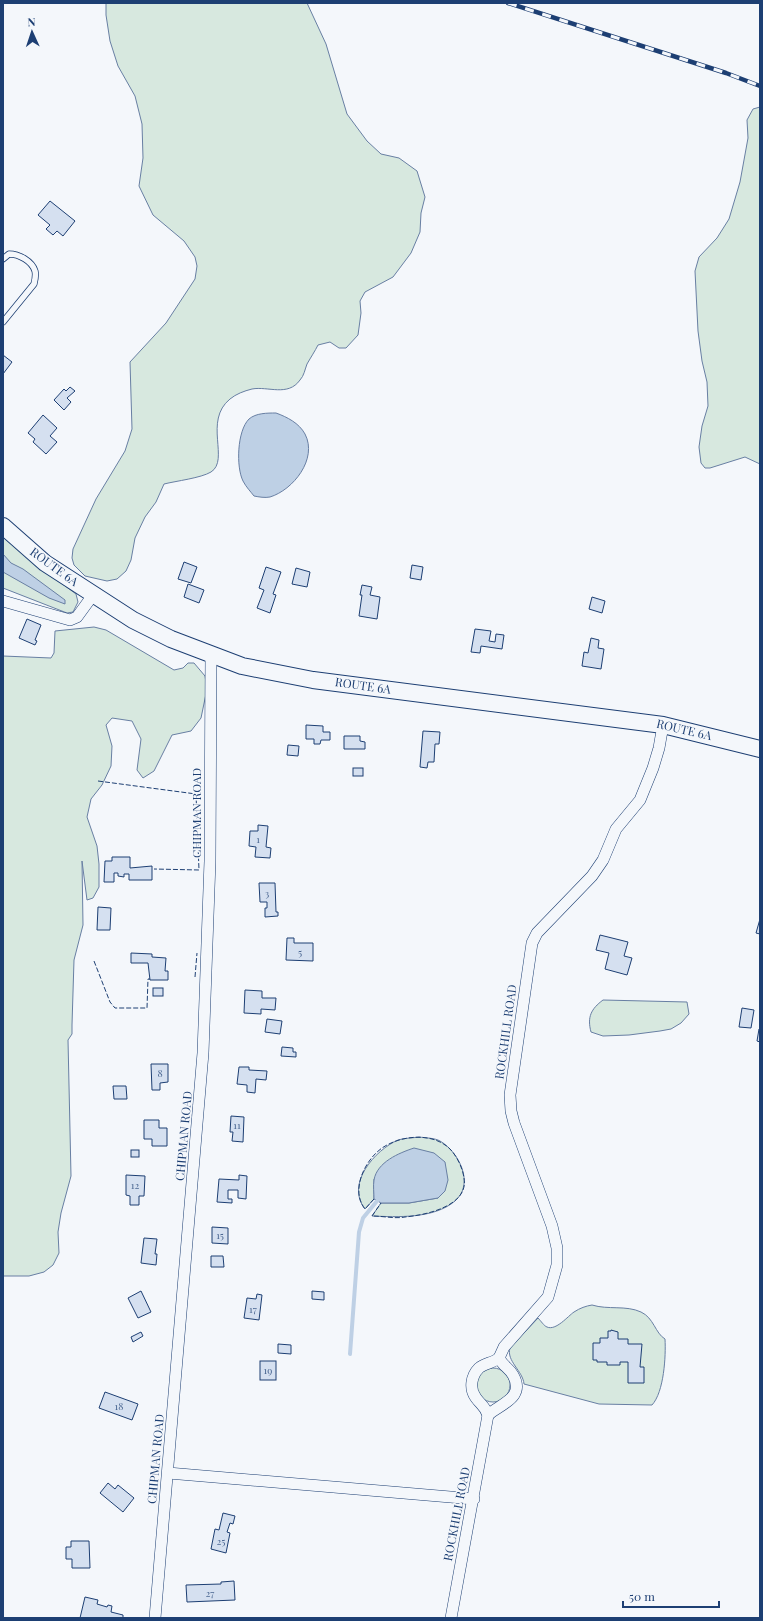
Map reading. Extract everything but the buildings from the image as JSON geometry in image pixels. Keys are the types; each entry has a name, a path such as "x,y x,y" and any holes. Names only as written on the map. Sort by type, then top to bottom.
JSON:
{"main road":[{"name":"ROUTE 6A","path":"3,526 45,564 133,620 171,639 242,666 314,680 663,725 760,749"}],"street":[{"path":"4,600 70,620 77,617 93,595"},
{"name":"CHIPMAN ROAD","path":"155,1618 204,1053 210,861 211,654"},
{"name":"ROCKHILL ROAD","path":"451,1618 488,1416 486,1408 476,1398 473,1392 472,1380 479,1369 485,1365 493,1363 499,1358 504,1348 548,1297 557,1265 557,1248 552,1226 514,1123 511,1111 510,1095 532,943 537,933 592,876 602,860 616,829 640,800 653,768 659,748 663,725"},
{"path":"488,1416 494,1409 508,1403 515,1393 516,1386 513,1374 503,1365 499,1358"},
{"path":"168,1473 474,1499"}],"lane":[{"path":"3,322 34,284 36,278 35,271 29,262 16,254 9,254 4,259"}],"shaded area":[{"path":"106,3 307,3 326,44 347,114 367,141 381,154 399,158 417,171 425,197 421,213 420,232 411,253 393,277 365,292 360,301 361,313 358,335 346,348 339,348 330,342 318,345 301,378 290,388 284,390 252,389 240,393 230,399 222,408 218,418 218,459 216,466 207,474 164,484 156,502 145,517 135,538 131,560 126,571 117,579 107,581 85,576 74,565 72,558 73,549 96,499 125,451 132,429 130,362 166,323 195,279 197,266 195,257 184,241 153,215 139,186 143,158 142,124 135,96 118,66 110,41 106,15"},
{"path":"760,107 760,464 745,457 710,468 705,468 701,463 699,447 702,426 708,406 707,382 702,361 698,331 695,271 699,257 717,238 729,219 740,182 748,138 747,120 753,109"},
{"path":"3,537 76,594 78,602 73,612 67,613 3,588"},
{"path":"94,627 106,630 174,670 183,668 188,663 194,663 205,676 207,689 201,718 191,731 172,735 154,771 143,778 137,770 141,739 132,721 112,718 106,725 112,746 111,766 102,785 91,799 87,817 97,846 99,887 93,898 87,900 82,861 83,925 74,960 72,1034 68,1040 71,1176 61,1213 58,1232 59,1253 53,1265 44,1272 29,1276 3,1276 3,656 51,658 54,653 55,631"},
{"path":"603,1000 687,1002 689,1014 681,1023 671,1029 629,1035 603,1036 591,1032 590,1018 593,1010"},
{"path":"419,1137 438,1140 447,1146 453,1153 458,1160 464,1177 464,1186 461,1194 455,1201 446,1207 426,1214 393,1217 372,1216 381,1203 409,1203 438,1198 374,1179 374,1199 365,1209 360,1199 358,1189 365,1169 380,1151 398,1140"},
{"path":"592,1305 629,1309 641,1312 649,1318 665,1339 662,1383 652,1405 599,1404 524,1384 521,1375 510,1357 510,1348 538,1318 544,1325 550,1328 558,1325 571,1314 583,1307"},
{"path":"493,1368 505,1373 510,1385 505,1397 493,1402 481,1397 476,1385 481,1373"}],"water":[{"path":"276,413 292,421 305,434 308,444 306,463 295,481 287,488 270,497 254,496 243,481 239,467 239,449 242,432 249,419 252,417 262,414"},
{"path":"3,554 11,563 23,569 65,600 65,604 49,598 3,572"},
{"path":"414,1148 434,1153 445,1162 448,1180 445,1191 438,1198 409,1203 381,1203 374,1199 374,1180 379,1168 390,1159"}],"waterway":[{"path":"350,1354 359,1232 363,1218 377,1201"}],"railway":[{"path":"508,3 726,73 760,86"}],"fence":[{"path":"98,781 196,794 199,870 154,869"},
{"path":"195,977 197,953"},
{"path":"94,961 110,1002 115,1008 147,1008 148,979 150,979"},
{"path":"374,1199 365,1209 361,1201 359,1185 365,1168 370,1160 382,1148 398,1140 417,1137 435,1140 453,1152 461,1167 464,1178 464,1188 460,1196 453,1202 434,1211 414,1216 401,1218 372,1216 381,1203"}]}
